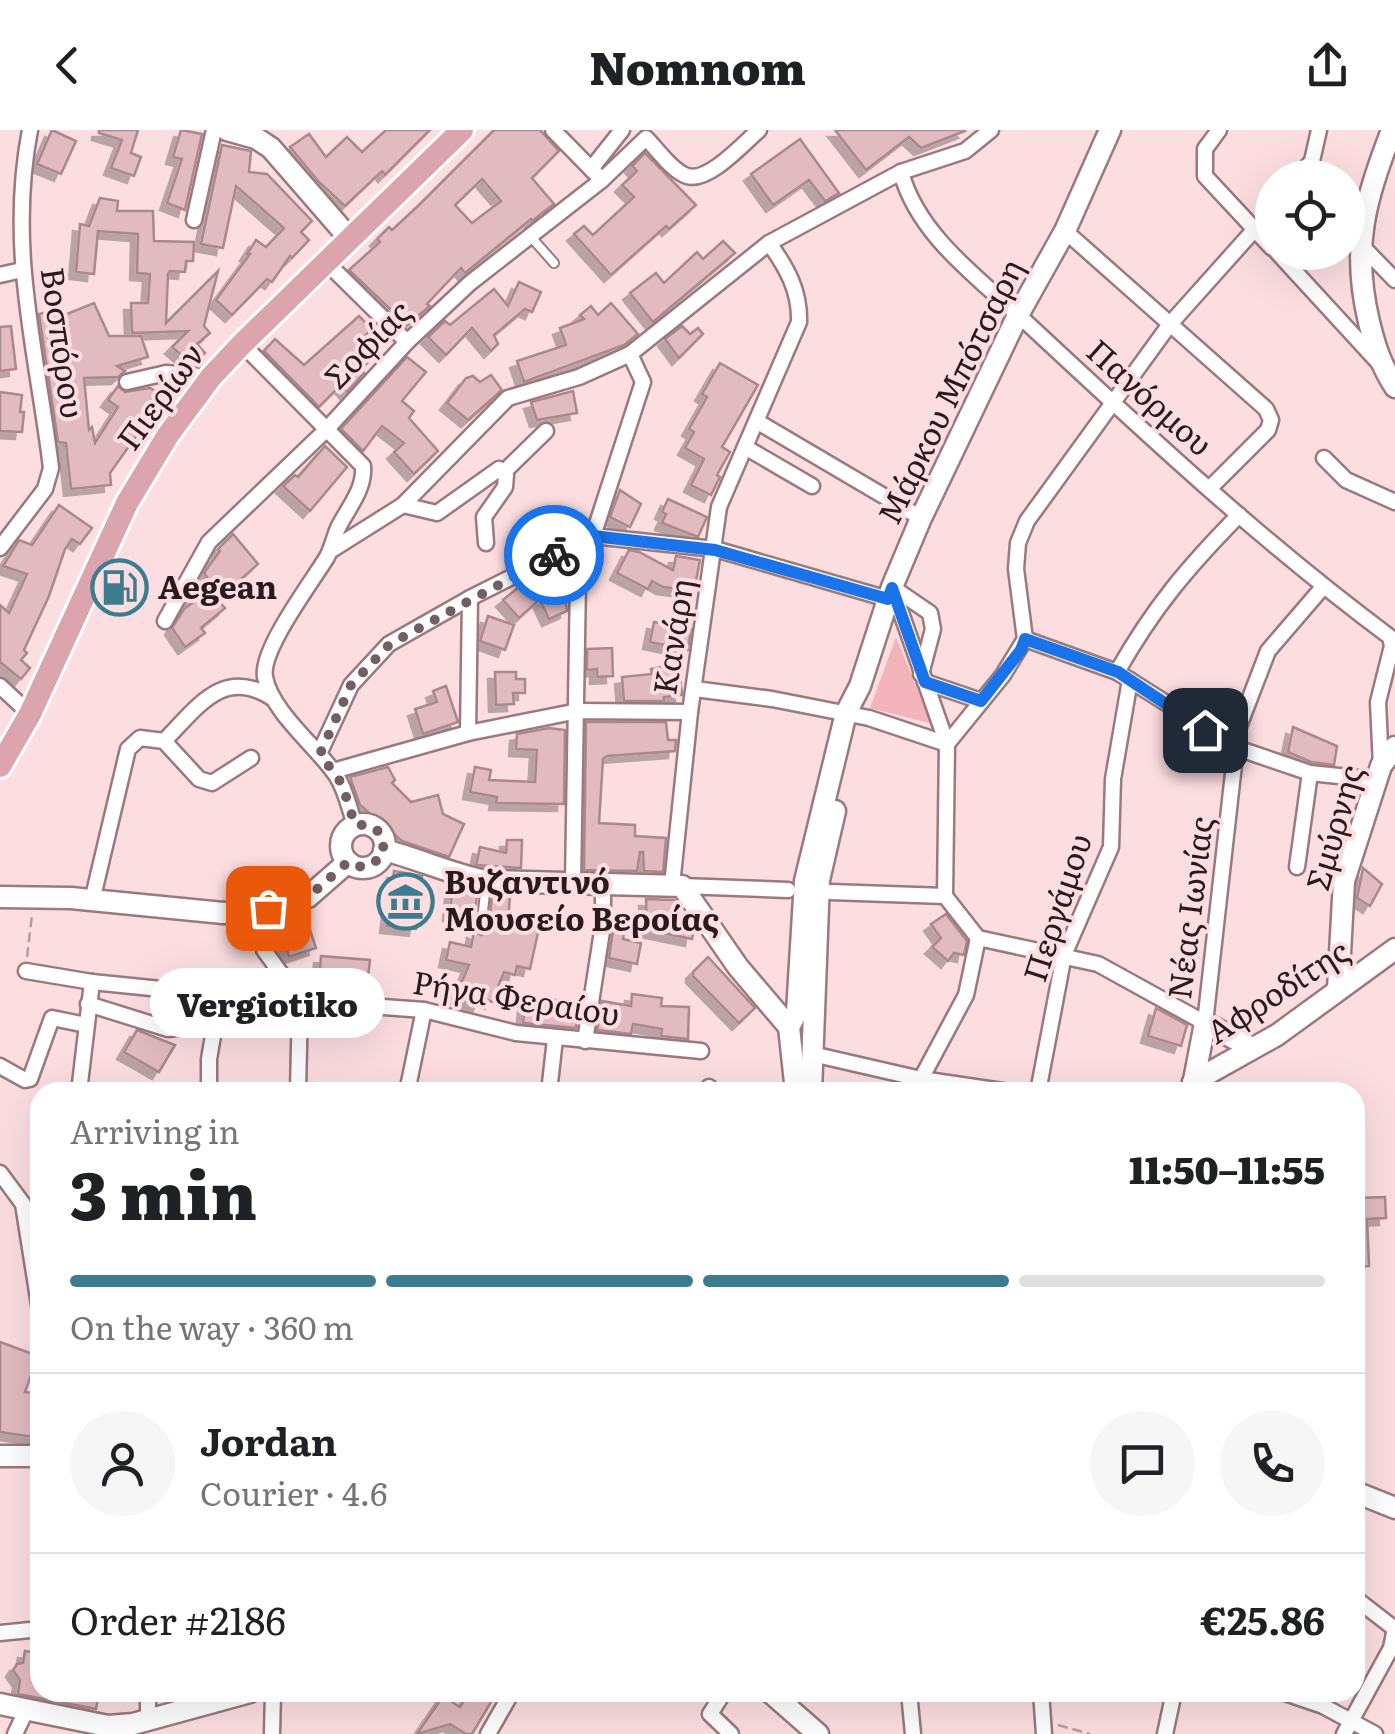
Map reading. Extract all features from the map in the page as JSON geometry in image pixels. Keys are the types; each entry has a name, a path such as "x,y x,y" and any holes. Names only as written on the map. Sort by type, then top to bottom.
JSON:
{"main road":[{"name":"Πιερίων","path":"0,766 30,714 126,503 168,436 211,377 242,344 462,130"}],"street":[{"name":"Βοσπόρου","path":"0,548 46,489 51,468 27,326 22,270 22,206 30,130"},
{"path":"194,220 214,130"},
{"path":"227,130 274,139 350,239"},
{"path":"553,130 596,175"},
{"name":"Σοφίας","path":"596,175 622,130"},
{"name":"Σοφίας","path":"164,622 209,542 325,431 406,342 470,283 531,237 596,175 646,138 684,176 695,177 709,173 759,130"},
{"path":"330,551 403,505 508,398 579,378 630,354 768,243 902,172 966,151 992,130"},
{"name":"Μάρκου Μπότσαρη","path":"795,1082 789,1027 797,1012 805,880 890,593 921,518 1018,316 1065,231 1110,130"},
{"path":"947,744 1021,650 1025,639 1016,569 1018,543 1027,521 1170,324 1255,228 1205,176 1202,157 1219,130"},
{"path":"1312,160 1319,130"},
{"path":"1365,223 1392,130"},
{"name":"Πανόρμου","path":"902,172 906,191 921,218 948,250 1110,404 1323,587 1390,637 1392,646 1378,702 1379,773"},
{"path":"1065,231 1266,409 1271,420 1268,430 1209,489"},
{"name":"Κανάρη","path":"677,886 690,712 719,507 799,322 800,300 785,265 768,243"},
{"path":"1365,250 1395,280"},
{"path":"326,262 406,342"},
{"path":"0,276 22,270"},
{"path":"1293,270 1379,363 1395,387"},
{"path":"1360,270 1379,363"},
{"path":"242,344 325,431 354,455 364,476 330,551 265,662 264,675 272,699"},
{"path":"593,536 643,382 630,354"},
{"path":"127,382 166,372 211,377"},
{"path":"758,422 921,518"},
{"path":"486,543 484,517 505,487 504,472 546,431"},
{"path":"744,448 812,486"},
{"path":"1324,458 1346,480 1395,502"},
{"path":"403,505 437,513 483,478 499,469 504,472"},
{"name":"Περγάμου","path":"1040,1082 1064,956 1112,847 1112,779 1124,676 1157,606 1184,571 1240,515"},
{"path":"320,754 351,685 390,644 470,598 593,536 715,550 890,593 930,613 933,628 923,678"},
{"path":"573,882 578,580"},
{"name":"Νέας Ιωνίας","path":"1205,1022 1238,729 1268,651 1323,587"},
{"path":"890,593 947,744 945,896 978,938 1098,964 1252,1048"},
{"path":"468,732 470,598"},
{"path":"1025,639 1124,676 1237,748 1310,773 1342,777 1379,773"},
{"path":"923,678 981,701"},
{"path":"0,686 30,714"},
{"path":"164,740 224,687 254,687 272,699 333,771 342,784 355,825"},
{"path":"696,689 772,698 852,714 947,744"},
{"path":"333,771 468,732 578,711 690,712"},
{"name":"Μάρκου Μπότσαρη","path":"811,1082 819,880 852,714"},
{"path":"92,901 128,748 140,738 164,740 199,779 212,782 251,758"},
{"name":"Σμύρνης","path":"1338,989 1344,881 1379,773 1395,747"},
{"path":"1297,866 1310,773"},
{"path":"364,823 378,829 385,842 384,850 381,858 369,867 354,866 342,854 341,839 355,825 364,823"},
{"path":"384,850 414,857 456,875 486,880 788,890"},
{"path":"0,896 223,913 268,908 308,897 348,862"},
{"path":"584,1040 603,925 603,883"},
{"path":"677,886 789,1027"},
{"path":"830,892 945,896"},
{"path":"0,905 92,901"},
{"path":"264,935 264,950 300,1000 298,1082"},
{"path":"921,1082 966,995 978,938"},
{"name":"Αφροδίτης","path":"1200,1082 1300,1020 1395,949"},
{"name":"Ρήγα Φεραίου","path":"26,971 220,995 424,1010 516,1033 701,1051"},
{"path":"80,1082 92,982"},
{"path":"88,1004 168,1030 203,1025 220,995"},
{"path":"208,1082 220,995"},
{"path":"409,1082 424,1010"},
{"path":"0,1066 30,1079 52,1018 86,1025"},
{"path":"1193,1082 1205,1022"},
{"path":"550,1082 555,1038"},
{"path":"812,1054 906,1082"},
{"path":"0,1174 22,1204 30,1252"},
{"path":"22,1204 30,1206"},
{"path":"0,1456 30,1456"},
{"path":"1365,1496 1395,1508"},
{"path":"1365,1606 1395,1628 1391,1648 1365,1696"},
{"path":"0,1633 30,1630"},
{"path":"0,1704 82,1729 139,1725 216,1702"},
{"path":"272,1734 274,1702"},
{"path":"488,1734 506,1702"},
{"path":"718,1702 710,1714 731,1734"},
{"path":"781,1702 818,1734"},
{"path":"910,1702 913,1734"},
{"path":"1042,1702 1043,1727"},
{"path":"1165,1734 1172,1702"},
{"path":"1311,1702 1348,1728 1375,1734"},
{"path":"1348,1728 1362,1702"},
{"path":"15,1734 26,1712"}],"lane":[{"path":"531,237 554,263"},
{"path":"482,928 486,880"}],"path":[{"path":"26,971 34,904"},
{"path":"1043,1727 1090,1734"}],"shaded area":[{"path":"896,637 929,718 933,724 870,708"}],"building":[{"path":"52,130 76,141 61,174 37,164"},
{"path":"99,130 138,130 131,153 141,157 134,176 111,168 122,140"},
{"path":"181,130 202,134 185,210 167,203 182,159 173,157"},
{"path":"386,130 430,130 385,175 382,171 345,206 290,147 309,134 326,157 347,137 362,152"},
{"path":"494,130 540,130 559,151 532,178 554,204 465,273 461,268 427,304 430,306 407,325 349,270 380,242 377,239 389,227 392,230","holes":["482,179 501,201 472,223 455,205"]},
{"path":"835,130 965,131 921,148 909,137 866,170"},
{"path":"800,139 839,193 825,201 809,180 773,205 751,174"},
{"path":"222,145 251,151 249,172 267,174 312,221 301,232 309,240 290,256 272,282 267,279 232,315 216,300 256,240 266,247 284,228 236,186 223,248 201,244"},
{"path":"645,153 696,205 611,275 574,234 584,226 593,235 634,197 622,185 637,171 632,166"},
{"path":"100,198 118,201 117,211 153,211 154,241 194,242 193,261 186,261 185,272 168,274 166,323 218,271 204,326 210,333 197,344 205,353 193,365 172,347 188,331 132,333 131,303 148,303 150,274 137,273 138,234 98,231 94,274 76,272 80,224 89,226"},
{"path":"723,241 735,253 653,322 630,293 656,273 664,283 697,252 703,259"},
{"path":"519,282 541,292 532,312 525,309 494,335 498,344 491,351 472,328 446,355 428,337 445,321 450,325 494,289 508,306"},
{"path":"94,303 109,336 141,336 148,357 117,366 125,371 118,377 84,378 89,430 92,427 95,443 118,407 108,400 118,386 125,392 150,388 157,392 138,421 144,425 110,473 111,485 71,489 66,443 58,442 39,314 61,309 62,316"},
{"path":"611,303 638,334 624,345 524,382 517,361 566,345 560,328 584,319 580,315 591,306 598,315"},
{"path":"359,316 372,329 363,338 378,352 360,370 364,373 347,392 341,385 319,407 264,351 275,339 304,365"},
{"path":"11,326 16,369 0,371 0,327"},
{"path":"682,326 690,334 698,328 703,334 679,358 665,339"},
{"path":"407,357 426,372 402,401 414,411 409,418 438,451 414,474 394,452 404,443 382,426 363,451 341,429"},
{"path":"720,363 758,385 722,447 730,452 711,495 691,485 704,459 685,448 694,432 689,429 707,397 702,394"},
{"path":"491,375 502,390 468,420 447,403 466,378 473,376 480,382"},
{"path":"573,391 577,413 537,420 531,402"},
{"path":"0,392 22,395 22,432 0,431"},
{"path":"325,446 347,467 310,511 283,486 295,475 298,477"},
{"path":"620,490 641,504 630,527 610,517"},
{"path":"668,499 707,517 698,537 662,523"},
{"path":"59,505 92,528 80,544 72,539 65,549 24,650 27,653 21,660 30,668 21,679 0,662 0,605 9,613 27,574 3,566 19,540 32,545"},
{"path":"233,534 258,564 218,600 225,608 201,628 205,633 185,647 172,628 192,603 189,600 207,577 204,573 218,549"},
{"path":"629,550 673,570 676,556 700,560 694,591 663,587 652,581 648,589 617,573"},
{"path":"524,583 539,600 519,618 503,600"},
{"path":"564,590 567,611 549,619 540,600"},
{"path":"488,616 514,625 505,650 480,641"},
{"path":"654,622 691,629 688,650 650,642"},
{"path":"612,648 613,676 597,677 597,669 587,670 587,649"},
{"path":"679,664 682,695 664,697 664,701 624,701 622,677 652,674 651,669"},
{"path":"495,672 516,672 516,679 525,679 525,693 513,693 514,704 496,705"},
{"path":"446,686 458,722 423,734 415,709 437,702 433,691"},
{"path":"586,722 666,722 668,740 676,740 675,751 603,759 599,823 635,825 635,836 666,838 663,872 644,871 643,852 637,871 584,870"},
{"path":"1293,727 1337,746 1334,765 1311,762 1288,752"},
{"path":"549,728 565,730 564,804 496,803 497,797 470,792 475,767 491,770 489,780 535,782 537,750 516,749 517,734"},
{"path":"388,767 395,780 392,783 411,802 438,795 443,814 464,824 449,857 402,841 360,805 350,777"},
{"path":"507,840 522,840 521,868 476,865 480,847 506,853"},
{"path":"1363,868 1382,884 1370,906 1357,898"},
{"name":"Βυζαντινό Μουσείο Βεροίας","path":"394,871 422,876 416,929 387,926"},
{"path":"452,891 477,893 475,916 450,914"},
{"path":"492,895 510,896 508,922 539,928 530,969 517,966 515,975 504,972 492,1002 482,998 479,1006 456,996 469,965 446,960 450,942 471,947 474,931 481,935 488,932"},
{"path":"646,899 675,900 676,916 687,918 694,927 692,939 647,930"},
{"path":"946,914 967,941 964,955 954,953 948,961 932,947 941,938 931,924"},
{"path":"307,921 316,948 289,957 281,929"},
{"path":"613,931 624,933 623,939 641,943 637,964 609,958"},
{"path":"321,956 370,960 366,995 318,992"},
{"path":"708,957 755,1008 739,1023 693,976"},
{"path":"632,994 662,998 661,1006 689,1007 688,1039 661,1036 662,1029 633,1024 631,1034 597,1030 602,1001 631,1006"},
{"path":"526,996 580,1003 576,1028 523,1023"},
{"path":"1156,1008 1187,1025 1181,1046 1148,1036"},
{"path":"137,1030 175,1045 159,1072 124,1052"},
{"path":"1385,1197 1386,1218 1367,1219 1369,1266 1365,1267 1365,1198"},
{"path":"0,1342 30,1353 30,1378 25,1392 30,1393 30,1436 0,1432"},
{"path":"25,1651 30,1652 30,1696 18,1694 20,1680 13,1670 23,1663"},
{"path":"60,1702 97,1702 96,1709"},
{"path":"439,1702 452,1702 460,1707 463,1702 491,1702 472,1734 450,1724 417,1734"}],"way so far":[{"path":"268,908 308,897 348,862 369,867 384,854 385,842 378,829 364,823 355,825 342,784 320,754 351,685 390,644 554,555"}],"place":[{"name":"Aegean","path":"119,588"},
{"name":"Βυζαντινό Μουσείο Βεροίας","path":"405,901"},
{"name":"Vergiotiko","path":"268,908"}],"route":[{"path":"554,555 593,536 715,550 888,599 892,588 925,682 981,701 1021,650 1025,639 1118,672 1205,730"}]}
